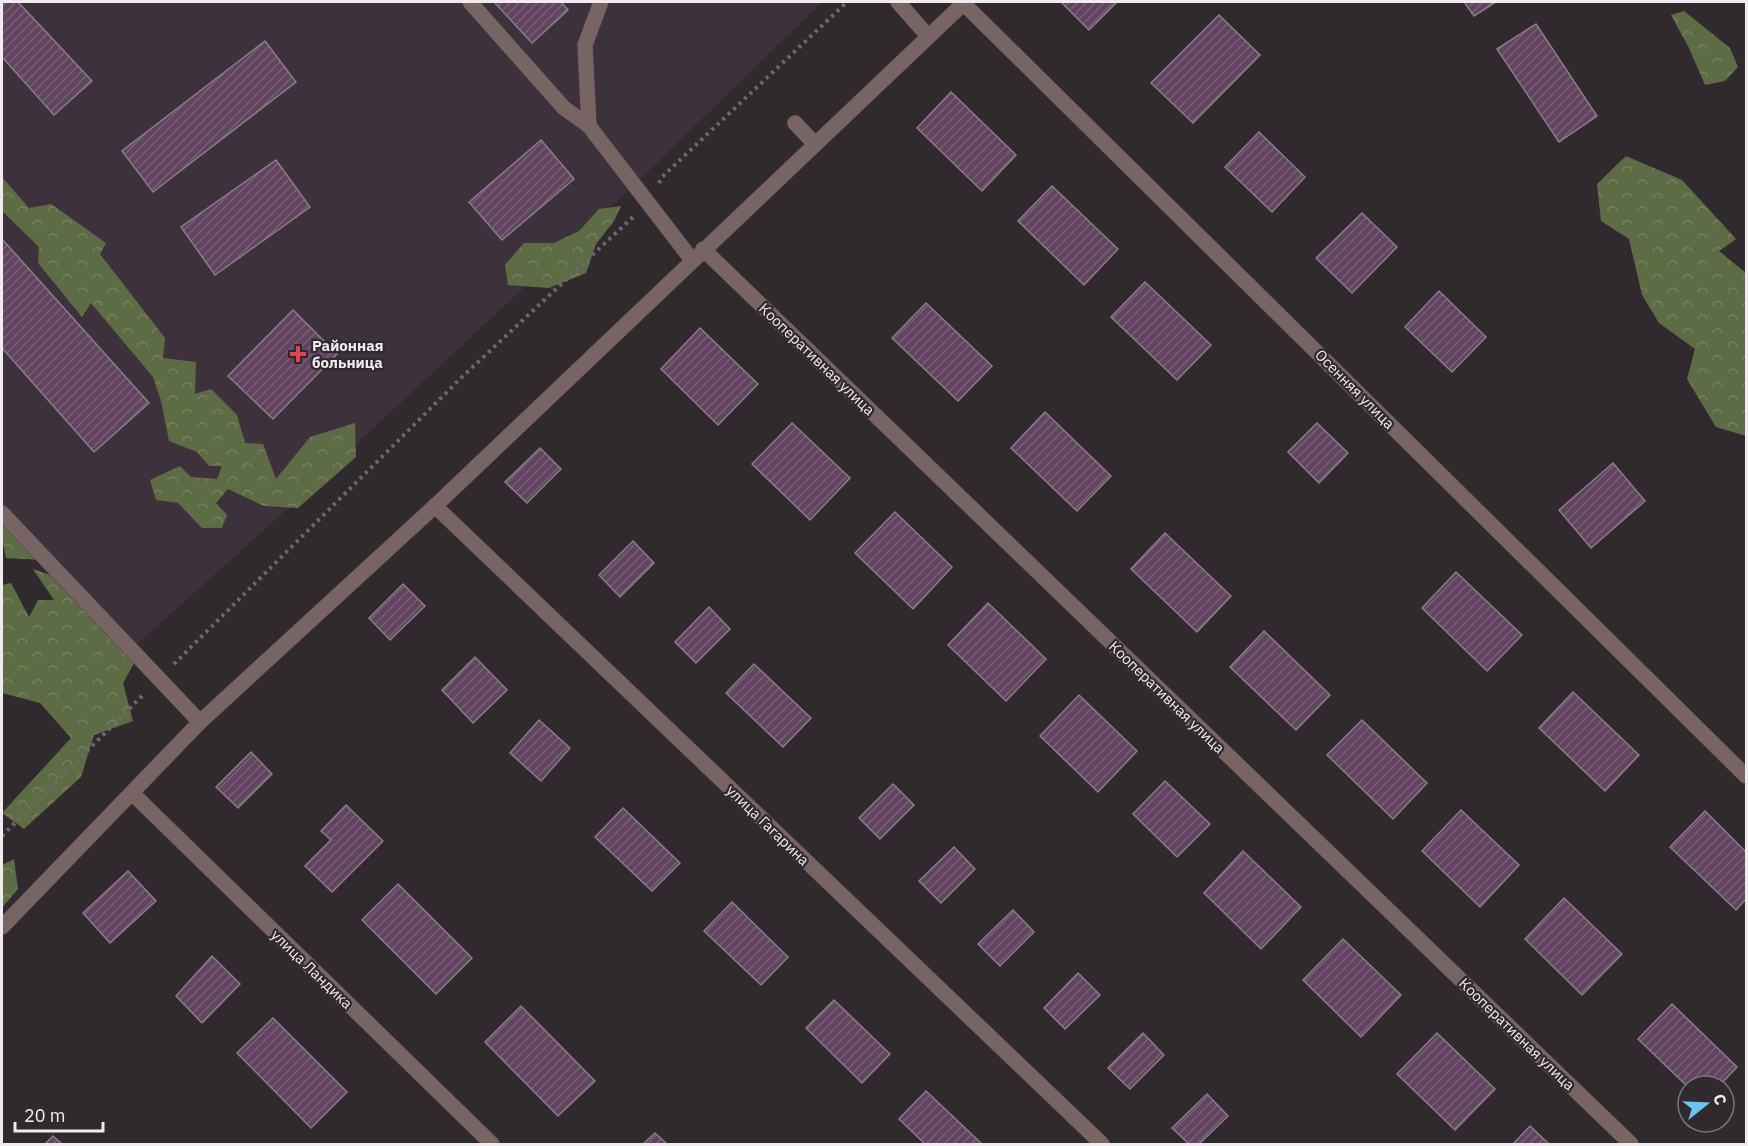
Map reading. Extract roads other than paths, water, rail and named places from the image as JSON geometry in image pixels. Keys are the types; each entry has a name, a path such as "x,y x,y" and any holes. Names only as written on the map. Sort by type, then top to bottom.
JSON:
{"street":[{"name":"Кооперативная улица","path":"470,2 564,108 589,126 649,202 698,254 1631,1144"},
{"path":"589,126 585,45 601,2"},
{"path":"898,2 927,35"},
{"path":"2,927 133,794 200,722 435,506 964,2"},
{"name":"Осенняя улица","path":"964,2 1746,776"},
{"path":"795,123 814,143"},
{"name":"улица Гагарина","path":"435,506 1102,1144"},
{"path":"2,513 200,722"},
{"name":"улица Ландика","path":"133,794 492,1144"}],"place":[{"name":"Районная больница","path":"298,354"}]}
